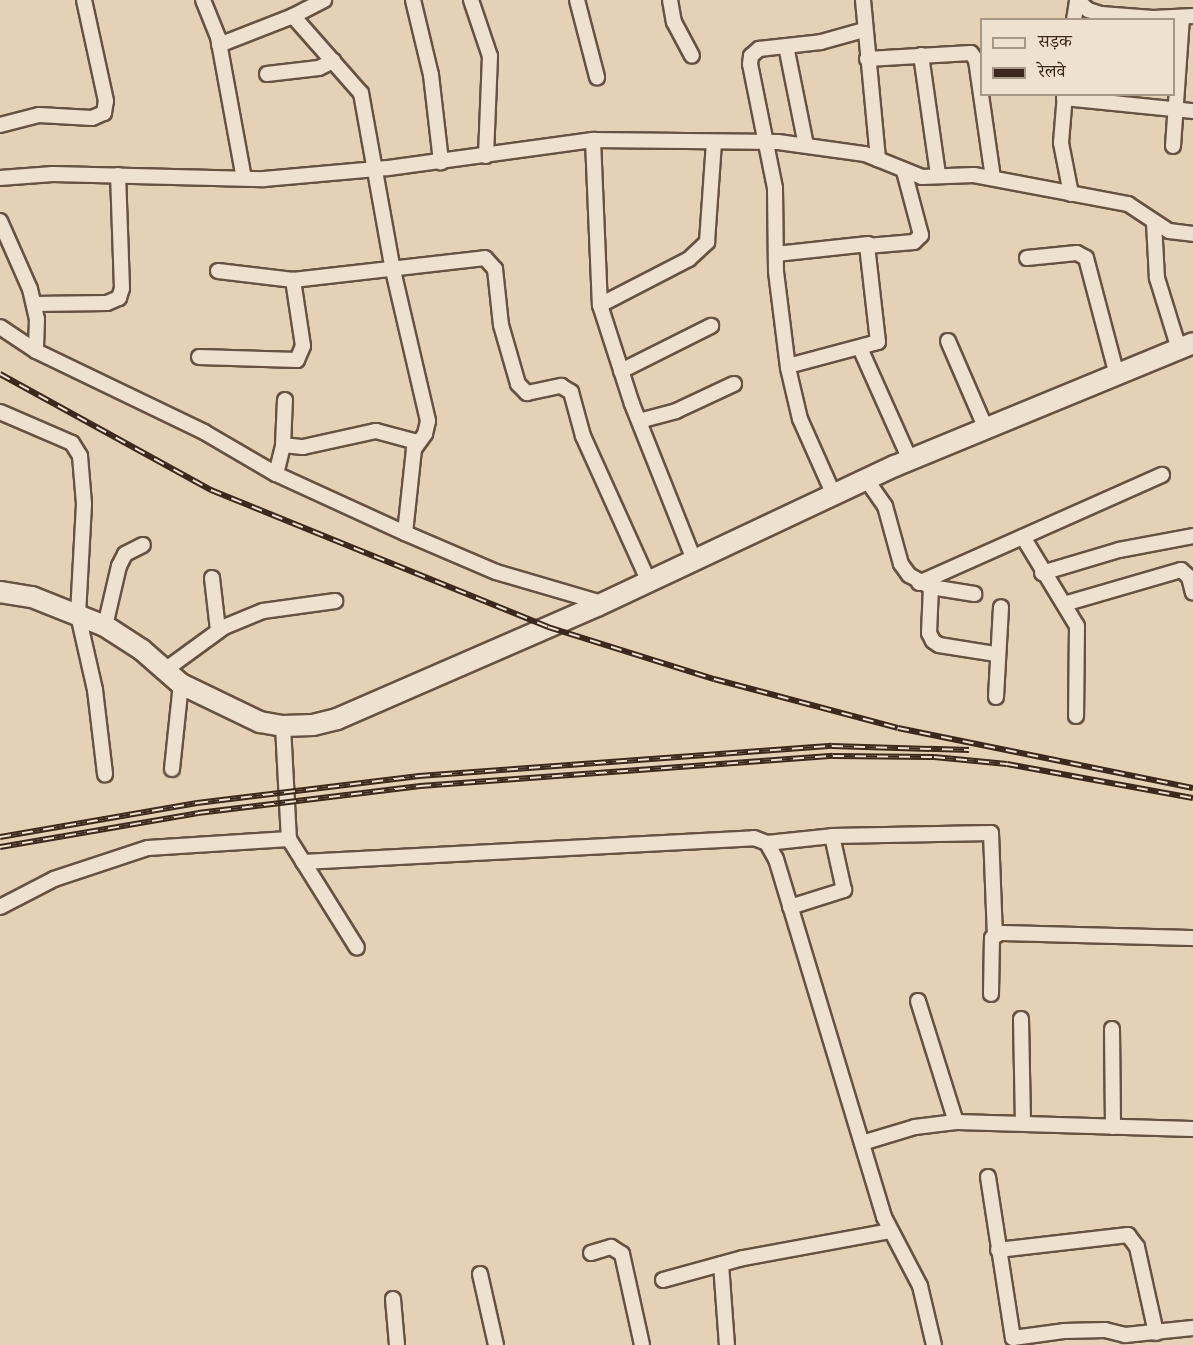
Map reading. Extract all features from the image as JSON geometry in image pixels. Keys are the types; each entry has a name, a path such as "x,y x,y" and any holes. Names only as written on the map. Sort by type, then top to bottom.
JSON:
{"street":[{"path":"0,125 39,115 92,118 104,113 106,101 84,0"},
{"path":"203,0 219,45 244,178"},
{"path":"219,45 293,16 324,0"},
{"path":"413,0 431,75 441,162"},
{"path":"471,0 490,56 486,156"},
{"path":"577,0 597,77"},
{"path":"670,0 674,22 693,56"},
{"path":"863,0 864,30 878,159"},
{"path":"1077,0 1088,10 1101,14 1187,16 1176,58 1173,146"},
{"path":"1074,18 1077,0"},
{"path":"293,16 333,61 352,77 362,93 378,169 392,267 427,412 427,428 417,441 405,533"},
{"path":"833,493 800,419 788,366 776,254 777,211 768,142 751,57 759,50 864,30"},
{"path":"786,46 806,145"},
{"path":"867,59 966,52 974,57 980,95"},
{"path":"921,55 938,175"},
{"path":"267,74 319,68 333,61"},
{"path":"980,96 993,178"},
{"path":"1071,194 1061,144 1064,96 1193,111"},
{"path":"593,141 600,305 639,421 694,560"},
{"path":"0,178 53,174 244,178 378,169 593,141 768,142 806,145 878,159 922,177 938,175 993,178 1128,204 1154,223 1178,234 1193,234"},
{"path":"600,305 689,259 707,242 714,143"},
{"path":"776,254 921,239 904,171"},
{"path":"34,304 107,303 119,298 122,288 118,175"},
{"path":"0,221 34,304 36,351"},
{"path":"0,592 32,597 105,626 182,684 260,722 283,726 337,719 602,603 833,493 1186,346 1157,278 1154,223"},
{"path":"788,366 834,351 874,345 880,338 868,244"},
{"path":"1027,258 1077,253 1086,258 1117,375"},
{"path":"218,272 293,280 477,256 492,263 505,345 518,384 526,393 561,386 571,392 583,436 648,580"},
{"path":"199,357 297,360 303,346 293,280"},
{"path":"621,371 711,326"},
{"path":"0,327 36,351 204,432 276,474 496,572 602,603"},
{"path":"948,341 986,429"},
{"path":"860,348 910,460"},
{"path":"639,421 676,411 734,384"},
{"path":"276,474 283,445 285,400"},
{"path":"0,412 72,443 80,456 84,504 78,615 95,690 105,774"},
{"path":"283,445 303,447 376,431 417,441"},
{"path":"925,585 1023,537 1162,475"},
{"path":"866,479 889,515 901,564 925,585 974,594"},
{"path":"1041,573 1119,550 1193,536"},
{"path":"1023,537 1041,573 1077,626 1076,716"},
{"path":"105,626 119,566 125,554 143,545"},
{"path":"1064,604 1181,570 1189,577 1193,593"},
{"path":"212,578 218,630"},
{"path":"925,585 929,633 933,641 939,645 996,654"},
{"path":"165,670 218,630 263,611 335,601"},
{"path":"996,698 996,654 1001,607"},
{"path":"172,769 182,684"},
{"path":"283,726 289,839 357,948"},
{"path":"303,862 754,838 767,843 832,836 991,833 995,935 991,944 991,994"},
{"path":"790,908 844,890 832,836"},
{"path":"0,907 54,879 148,848 289,839"},
{"path":"767,843 790,908 890,1231 920,1286 934,1345"},
{"path":"995,935 1193,938"},
{"path":"918,1001 956,1122"},
{"path":"1021,1019 1023,1121"},
{"path":"1112,1029 1113,1127"},
{"path":"862,1143 915,1127 956,1122 1023,1121 1193,1129"},
{"path":"988,1177 1013,1338 1064,1331 1116,1339 1193,1328"},
{"path":"663,1280 821,1241 890,1231"},
{"path":"998,1250 1128,1235 1137,1247 1156,1333"},
{"path":"591,1253 615,1247 622,1254 642,1345"},
{"path":"721,1264 727,1345"},
{"path":"480,1274 496,1345"},
{"path":"393,1299 397,1345"}],"railway":[{"path":"0,374 211,490 548,627 714,679 898,728 1193,788"},
{"path":"0,837 197,803 419,776 832,746 969,750"},
{"path":"0,847 198,813 420,786 833,756 934,757 1007,764 1193,798"}]}
